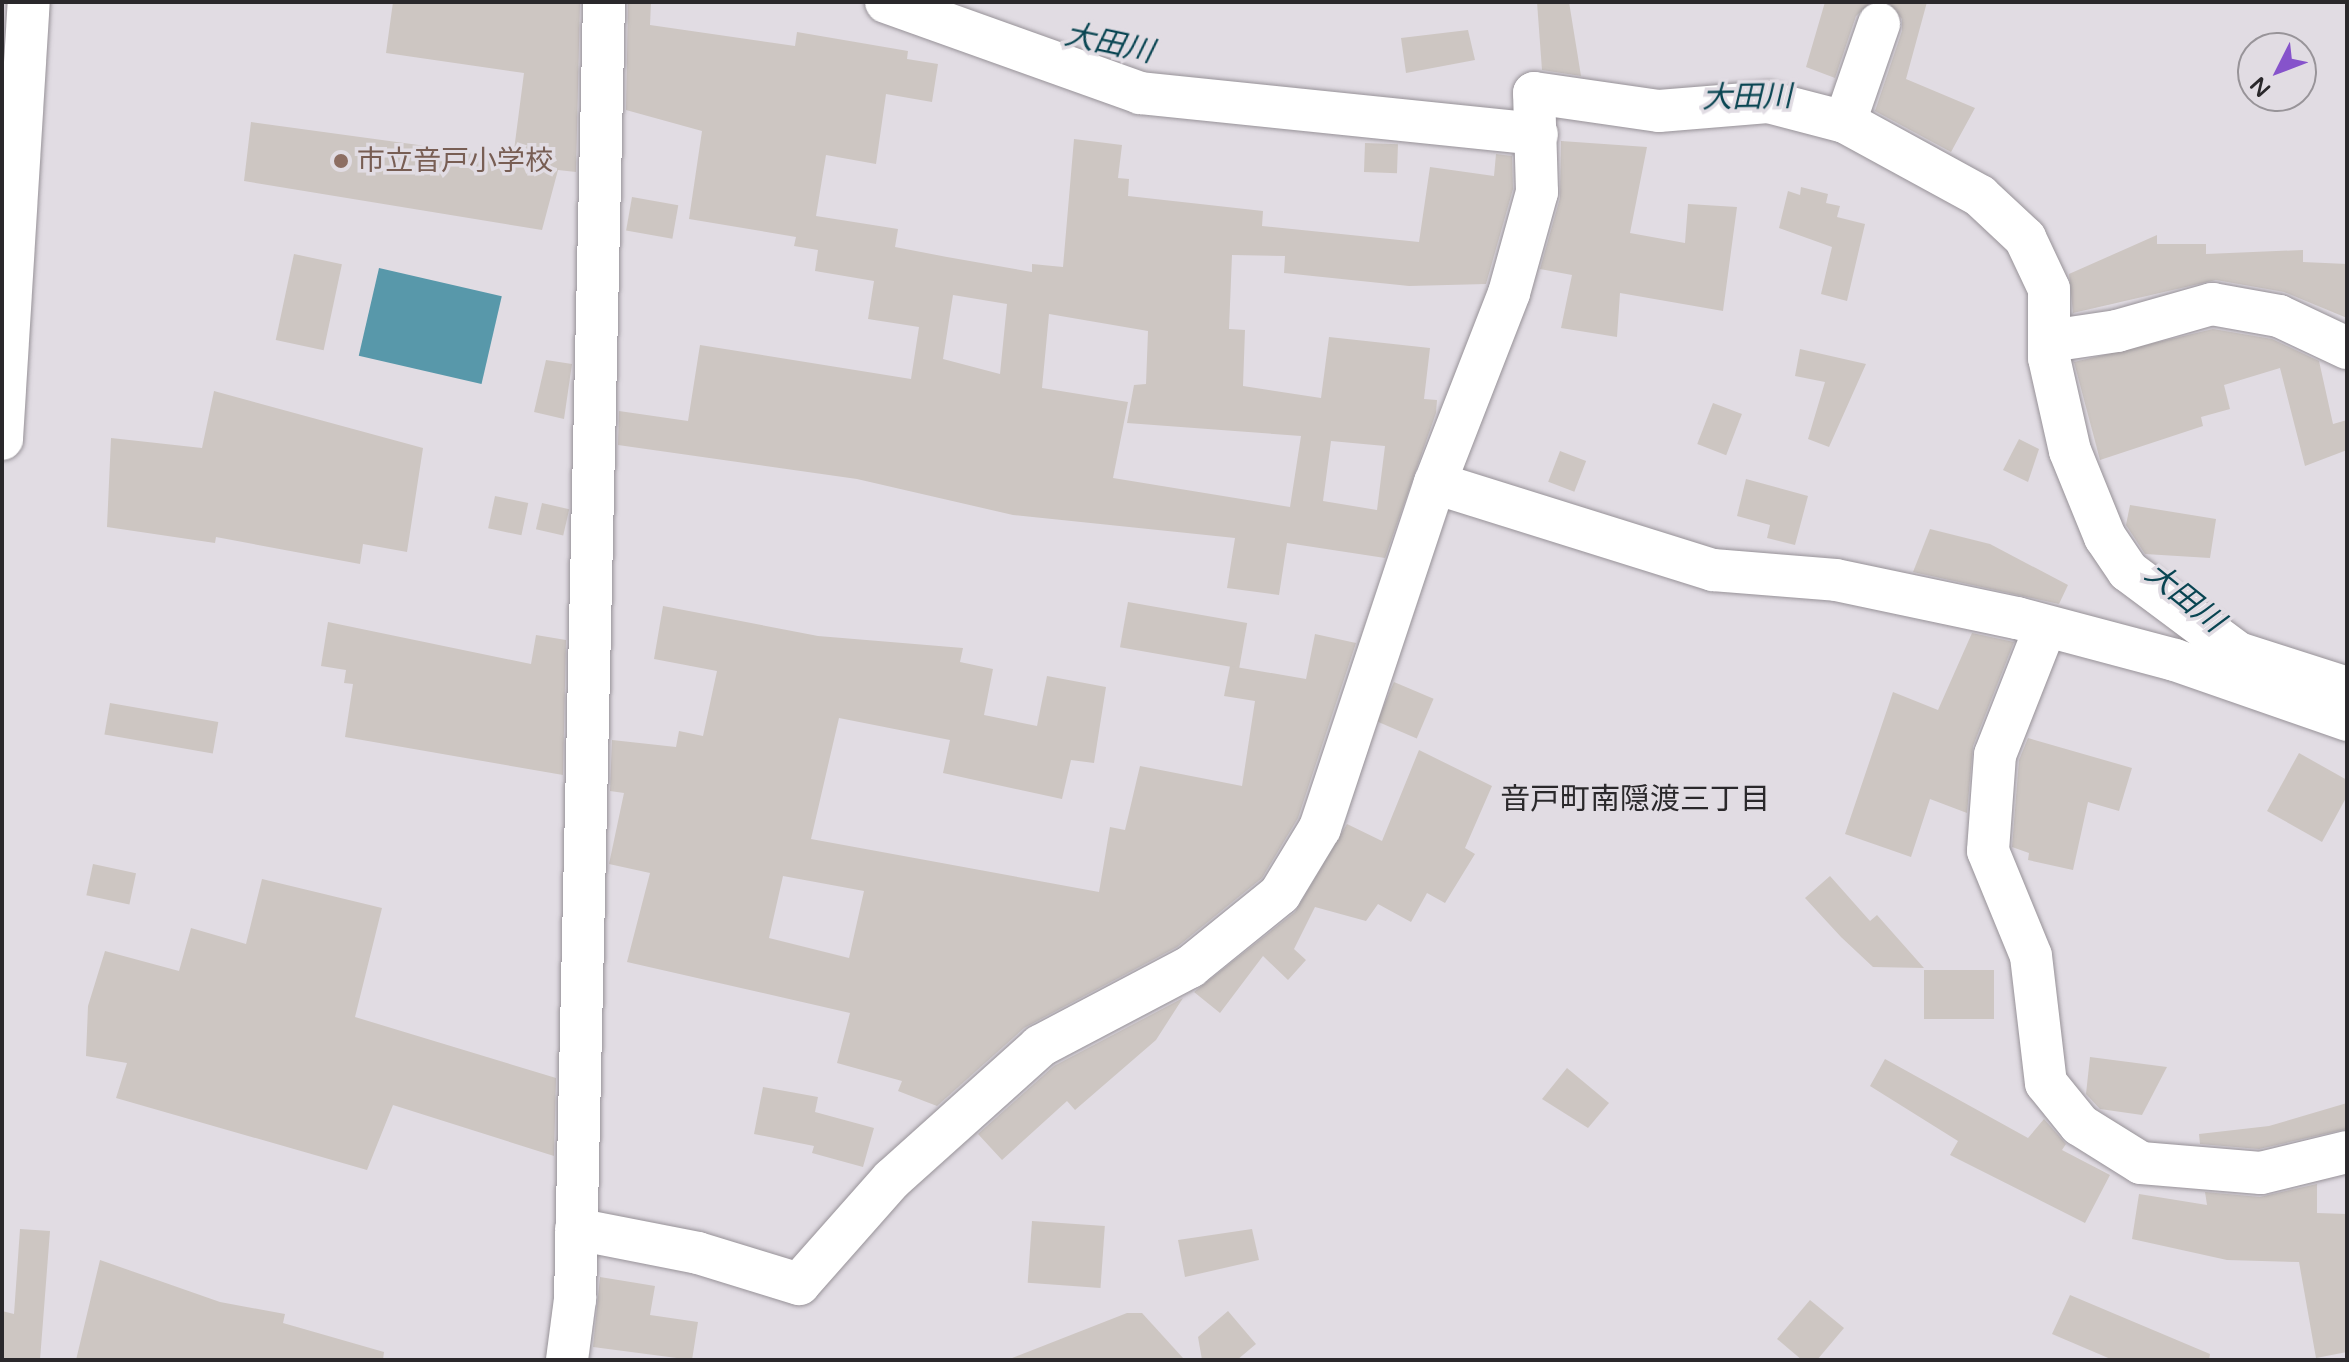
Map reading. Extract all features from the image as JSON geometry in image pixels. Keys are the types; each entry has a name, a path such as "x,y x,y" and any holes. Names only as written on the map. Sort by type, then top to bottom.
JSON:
{"street":[{"path":"2,439 29,2"},
{"path":"567,1360 576,1229 604,2"},
{"path":"886,2 1140,93 1537,134"},
{"path":"1845,122 1879,24"},
{"path":"576,1229 698,1253 799,1284 892,1179 1040,1046 1190,967 1261,915 1320,828 1435,483 1518,264 1537,192 1534,93 1659,111 1768,102 1845,122 1980,196 2025,238 2049,289 2050,341 2070,451 2105,537 2128,571 2238,653 2347,688"},
{"path":"2050,341 2117,331 2212,304 2279,316 2347,348"},
{"path":"1435,483 1713,570 1836,580 2175,660 2347,720"},
{"path":"2045,628 1995,755 1988,837 2031,956 2046,1083 2080,1125 2141,1163 2261,1173 2347,1152"}],"water":[{"path":"379,268 502,296 482,384 359,356"}],"building":[{"path":"393,2 580,2 576,172 558,170 542,230 244,181 251,122 513,158 524,73 386,53"},
{"path":"628,2 651,2 650,25 795,46 797,32 908,51 907,59 938,64 932,102 886,94 876,164 826,155 816,216 898,229 895,247 1032,272 1032,264 1063,267 1074,139 1122,145 1118,178 1129,179 1128,196 1263,211 1262,226 1419,242 1430,167 1494,176 1496,154 1512,156 1513,189 1486,284 1409,286 1284,273 1285,256 1232,255 1229,329 1245,330 1243,386 1321,398 1329,337 1430,348 1424,399 1437,400 1436,413 1385,558 1287,543 1279,595 1227,588 1235,538 1013,515 857,479 618,445 619,411 688,421 700,345 911,379 919,327 868,319 874,281 815,271 818,250 794,246 796,237 689,219 702,131 626,110","holes":["953,295 1007,304 1000,374 943,359","1049,314 1148,331 1146,384 1134,385 1127,423 1301,436 1290,507 1113,478 1128,402 1042,388","1331,441 1385,446 1377,510 1323,501"]},
{"path":"1537,2 1569,2 1581,76 1542,70"},
{"path":"1825,2 1871,2 1856,16 1835,78 1806,67"},
{"path":"1888,2 1927,2 1906,79 1975,108 1951,152 1875,111 1902,31 1902,19"},
{"path":"1468,30 1475,60 1406,73 1401,38"},
{"path":"1561,141 1647,147 1630,233 1685,243 1688,204 1737,207 1723,311 1620,293 1617,337 1561,328 1572,275 1540,269 1560,198"},
{"path":"1365,143 1398,144 1397,173 1364,172"},
{"path":"1801,187 1828,194 1826,203 1840,206 1837,217 1865,224 1847,301 1821,294 1832,247 1779,228 1788,191 1800,195"},
{"path":"632,197 678,205 672,239 626,230"},
{"path":"2157,235 2157,244 2206,244 2206,254 2303,250 2303,262 2347,264 2347,318 2284,292 2216,280 2073,313 2069,274"},
{"path":"294,254 342,264 324,350 276,340"},
{"path":"2213,329 2272,339 2319,361 2333,424 2347,420 2347,450 2305,466 2280,368 2224,385 2230,409 2201,417 2203,426 2100,460 2074,362"},
{"path":"1800,349 1866,364 1829,447 1808,439 1825,382 1795,376"},
{"path":"546,360 572,364 564,419 534,412"},
{"path":"214,391 423,448 407,552 363,544 360,564 216,537 215,543 107,527 111,438 202,448"},
{"path":"1713,403 1742,414 1726,455 1697,444"},
{"path":"2019,439 2039,449 2028,482 2003,470"},
{"path":"1560,451 1586,461 1574,492 1548,482"},
{"path":"1746,479 1808,496 1795,545 1767,538 1770,525 1737,516"},
{"path":"495,496 528,503 521,535 488,528"},
{"path":"542,503 569,509 563,536 536,529"},
{"path":"2130,505 2216,519 2210,558 2145,554 2126,525"},
{"path":"1930,529 1990,544 2068,585 2059,604 1913,572"},
{"path":"1128,602 1247,623 1239,668 1120,647"},
{"path":"663,606 818,636 963,648 960,662 993,669 984,715 1037,726 1047,676 1106,687 1094,763 1071,760 1062,799 943,773 950,740 839,718 811,839 1099,892 1110,827 1125,830 1140,766 1242,786 1255,701 1224,696 1230,666 1306,679 1315,634 1356,643 1298,818 1262,878 1177,947 1024,1028 937,1106 898,1091 902,1081 837,1063 850,1013 627,962 650,873 609,864 624,793 610,791 612,740 676,747 679,731 703,736 717,671 654,659","holes":["783,876 864,891 849,958 769,938"]},
{"path":"328,622 531,664 536,635 566,640 563,775 345,737 353,684 344,683 346,670 321,666"},
{"path":"1972,633 2014,642 1973,746 1967,813 1930,799 1911,857 1845,834 1893,692 1938,710"},
{"path":"1394,682 1434,699 1417,738 1377,722"},
{"path":"110,703 218,722 213,754 104,735"},
{"path":"2028,738 2132,768 2119,811 2088,802 2073,870 2028,860 2029,853 2012,847 2019,760"},
{"path":"1419,750 1492,786 1465,848 1475,854 1445,903 1427,893 1411,922 1378,904 1366,921 1315,907 1294,949 1306,960 1288,980 1263,956 1220,1013 1194,992 1295,912 1347,824 1382,841"},
{"path":"2299,753 2347,780 2347,796 2322,842 2267,811"},
{"path":"93,864 136,873 129,904 86,895"},
{"path":"1830,876 1870,921 1877,915 1924,968 1873,967 1841,937 1805,898"},
{"path":"262,879 382,908 355,1017 556,1078 554,1156 393,1105 367,1170 116,1098 127,1063 86,1056 88,1006 105,951 179,971 191,928 246,944"},
{"path":"1924,970 1994,970 1994,1019 1924,1019"},
{"path":"1183,998 1156,1040 1075,1110 1067,1101 1002,1160 978,1134 1054,1066"},
{"path":"2090,1057 2167,1067 2142,1115 2100,1109 2086,1094"},
{"path":"1885,1059 2028,1138 2044,1119 2066,1144 2062,1150 2110,1175 2085,1223 1950,1155 1958,1141 1870,1086"},
{"path":"1567,1068 1609,1103 1588,1128 1542,1099"},
{"path":"763,1087 818,1097 815,1112 874,1128 863,1167 812,1153 814,1146 754,1134"},
{"path":"2347,1103 2347,1129 2259,1149 2200,1144 2199,1134 2269,1126"},
{"path":"2317,1184 2317,1213 2346,1214 2347,1352 2316,1358 2299,1262 2227,1260 2132,1239 2139,1194 2207,1205 2205,1192 2260,1197"},
{"path":"1032,1221 1105,1226 1100,1288 1028,1283"},
{"path":"20,1229 50,1231 40,1360 2,1360 2,1311 14,1314"},
{"path":"1252,1229 1259,1260 1185,1277 1178,1240"},
{"path":"100,1260 220,1302 285,1314 283,1323 384,1352 383,1360 76,1360"},
{"path":"600,1277 655,1286 650,1315 698,1322 692,1360 593,1347"},
{"path":"2070,1295 2210,1354 2209,1360 2113,1360 2052,1334"},
{"path":"1810,1300 1844,1328 1817,1360 1802,1360 1777,1339"},
{"path":"1228,1311 1256,1344 1237,1360 1202,1360 1198,1337"},
{"path":"1127,1313 1142,1313 1183,1358 1007,1360"}],"place":[{"name":"市立音戸小学校","path":"341,161"}],"district":[{"name":"音戸町南隠渡三丁目","path":"1635,800"}],"water label":[{"name":"大田川","path":"1109,44"},
{"name":"大田川","path":"1747,98"},
{"name":"大田川","path":"2184,598"}]}
